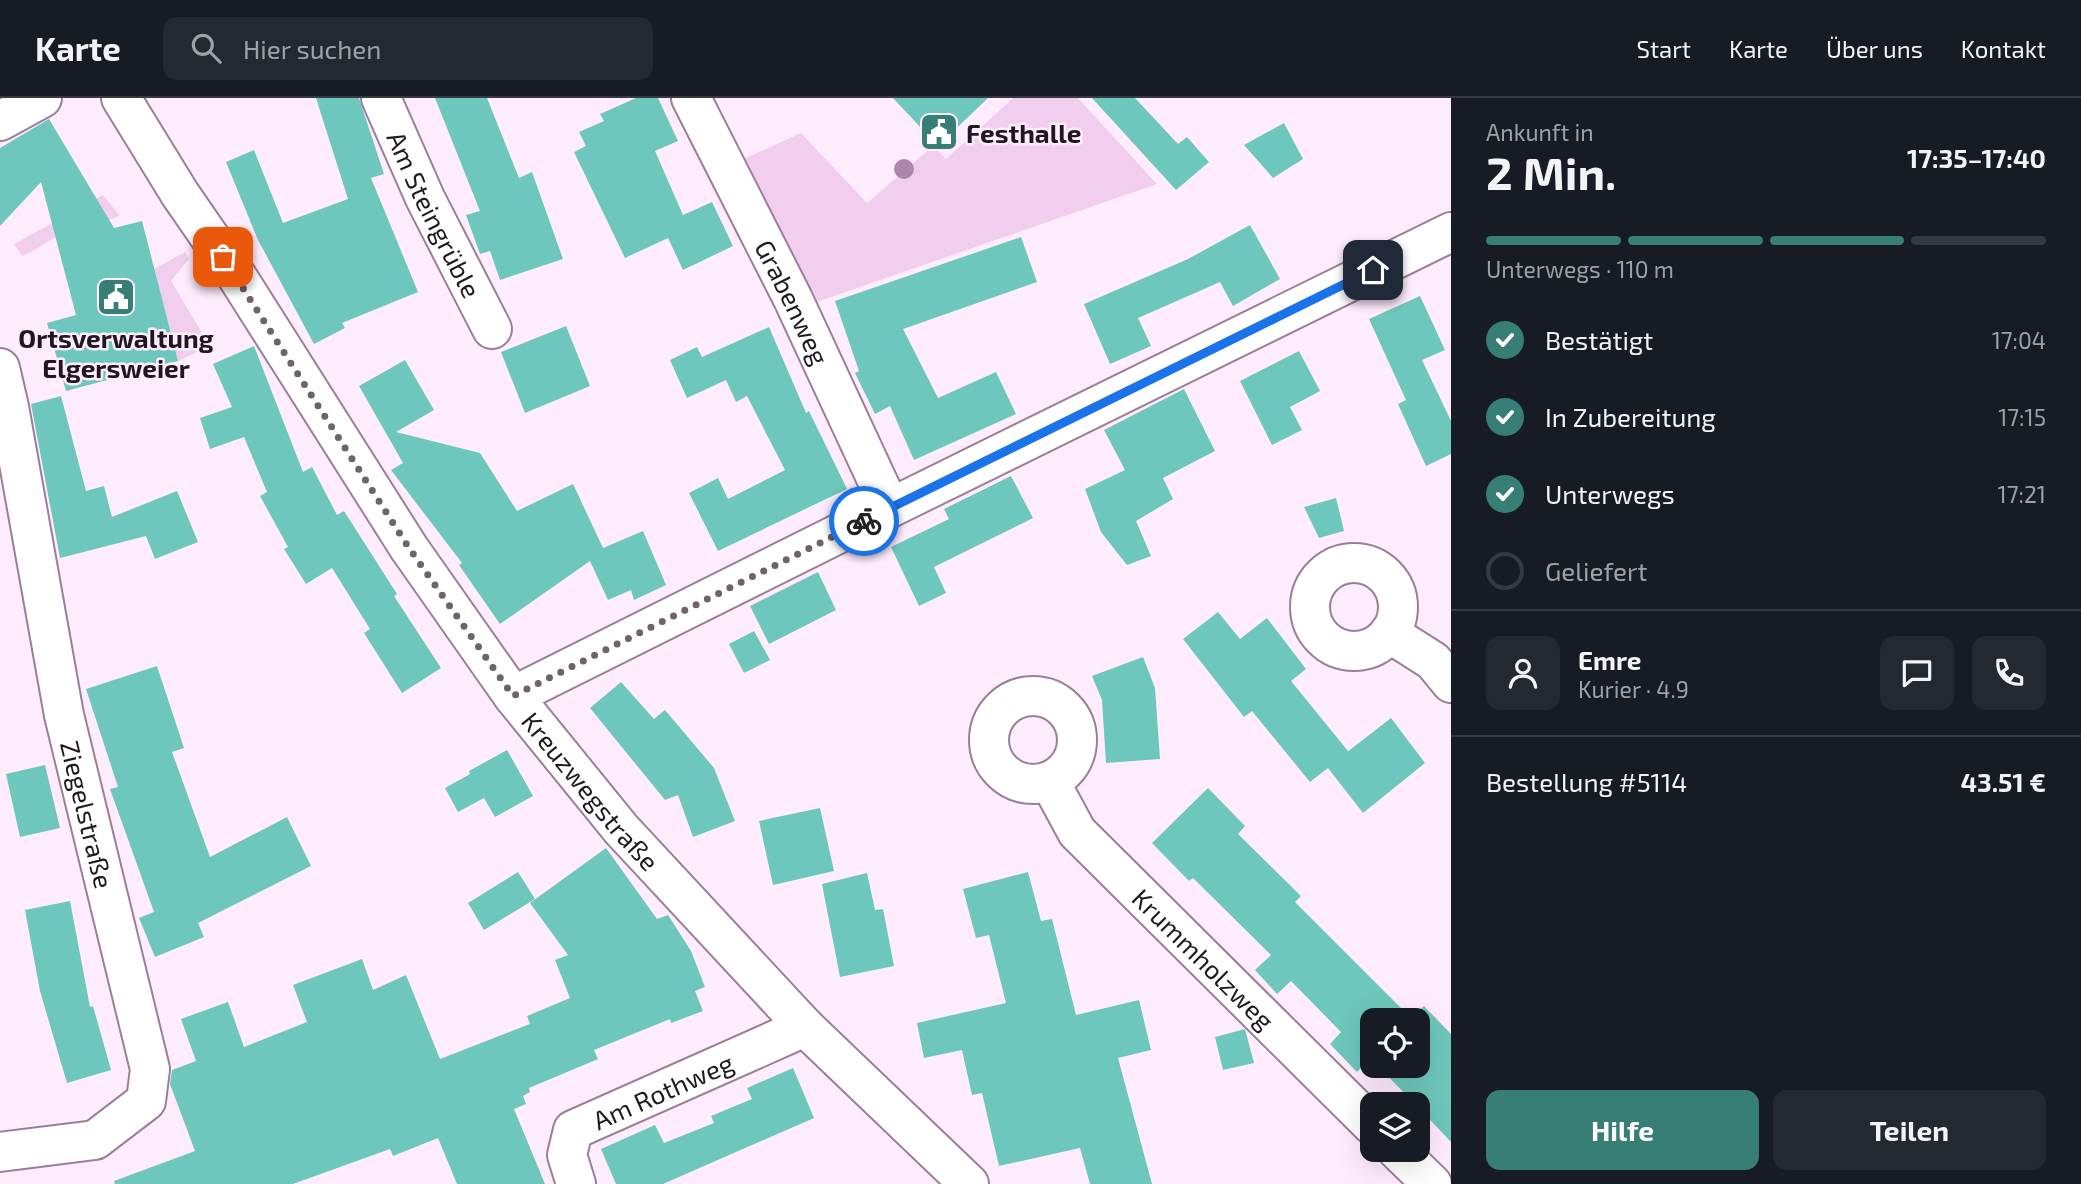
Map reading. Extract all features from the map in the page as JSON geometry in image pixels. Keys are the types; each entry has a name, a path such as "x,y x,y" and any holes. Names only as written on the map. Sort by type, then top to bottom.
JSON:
{"street":[{"path":"0,121 42,98"},
{"name":"Kreuzwegstraße","path":"121,98 409,548 513,696 621,829 805,1027 969,1184"},
{"name":"Am Steingrüble","path":"381,98 425,198 492,329"},
{"name":"Grabenweg","path":"691,98 793,299 890,508"},
{"path":"513,696 1451,232"},
{"name":"Ziegelstraße","path":"0,368 64,715 150,1069 146,1101 95,1140 0,1152"},
{"path":"1389,633 1433,661 1451,683"},
{"name":"Krummholzweg","path":"1050,782 1077,832 1360,1113"},
{"name":"Am Rothweg","path":"576,1184 567,1155 573,1130 805,1027"},
{"path":"1409,1162 1432,1184"}],"shaded area":[{"path":"1013,98 1078,98 1157,184 811,304 737,162 801,133 867,203 933,146 946,159"},
{"path":"103,195 120,216 61,235 22,256 14,244"},
{"path":"185,252 189,259 171,281 210,346 178,361 154,269"}],"building":[{"path":"316,98 359,98 384,174 371,178 418,292 342,323 345,328 314,344 258,240 226,162 254,150 283,223 348,199"},
{"path":"435,98 487,98 519,178 532,172 563,259 500,280 490,251 480,254 466,215 480,211"},
{"path":"636,98 658,98 678,141 655,151 683,215 712,202 733,246 683,270 668,238 625,258 574,152 586,146 579,132 604,121 600,114"},
{"name":"Festhalle","path":"893,98 988,98 938,146"},
{"path":"1092,98 1135,98 1178,144 1187,137 1209,162 1176,190"},
{"name":"Ortsverwaltung Elgersweier","path":"49,119 114,228 142,221 178,361 66,391 47,323 76,315 41,182 0,226 0,148"},
{"path":"1284,123 1303,159 1273,178 1244,145"},
{"path":"1250,225 1280,279 1233,306 1220,282 1138,318 1151,346 1110,364 1084,304 1188,259"},
{"path":"1021,237 1037,282 903,329 938,398 996,372 1016,414 914,460 890,406 875,414 855,373 859,371 835,301"},
{"path":"1420,296 1445,350 1422,360 1451,421 1451,454 1426,466 1398,404 1406,400 1369,319"},
{"path":"566,326 590,386 525,413 501,352"},
{"path":"769,327 806,413 809,411 847,489 718,551 689,493 718,478 728,499 785,470 747,396 736,402 726,380 687,398 670,360 697,347 702,357"},
{"path":"254,346 303,472 312,467 337,515 344,511 397,594 394,596 441,668 402,693 364,633 370,629 332,568 306,584 284,549 288,547 260,496 267,492 244,437 210,449 200,418 232,407 213,364"},
{"path":"1299,351 1320,391 1290,407 1302,430 1272,445 1240,381"},
{"path":"405,360 434,410 396,432 480,453 517,511 573,484 603,548 643,531 666,585 634,600 631,590 608,600 590,561 500,624 459,565 462,563 391,470 403,463 359,386"},
{"path":"1184,389 1215,451 1163,478 1173,499 1136,521 1151,556 1127,565 1101,532 1085,489 1125,470 1104,430"},
{"path":"61,396 86,491 104,486 112,517 177,491 198,542 155,559 146,536 60,558 31,404"},
{"path":"1011,476 1033,518 934,567 946,593 919,606 891,547 949,519 944,509"},
{"path":"1336,498 1344,531 1319,538 1304,507"},
{"path":"818,572 836,610 769,644 750,606"},
{"path":"1218,612 1240,639 1267,618 1306,669 1291,681 1348,751 1346,753 1391,718 1425,763 1363,813 1328,768 1310,782 1252,711 1244,717 1183,639"},
{"path":"754,631 770,660 744,673 729,644"},
{"path":"1143,657 1155,688 1160,759 1106,763 1102,700 1092,676"},
{"path":"157,666 184,748 172,752 210,857 287,817 311,866 198,923 204,937 155,957 139,918 154,912 110,789 118,787 86,689"},
{"path":"621,682 654,719 665,710 714,768 735,821 693,837 678,795 665,800 590,708"},
{"path":"507,750 533,796 495,817 484,798 458,812 445,788"},
{"path":"45,765 60,828 20,837 6,774"},
{"path":"1208,788 1245,826 1238,834 1301,896 1295,902 1401,1008 1360,1008 1360,1069 1357,1072 1330,1044 1341,1032 1291,981 1277,994 1255,970 1271,955 1193,878 1189,881 1152,843"},
{"path":"820,808 834,871 773,885 759,821"},
{"path":"606,848 657,919 668,915 691,951 705,987 695,991 703,1011 671,1023 670,1019 594,1050 598,1059 529,1088 530,1092 523,1096 526,1104 514,1109 545,1184 457,1184 438,1138 393,1156 390,1149 293,1184 115,1184 114,1181 195,1151 170,1084 172,1070 196,1061 181,1019 228,1002 244,1047 307,1022 293,985 362,959 373,990 406,975 440,1059 530,1024 527,1016 570,998 555,960 568,955 530,903"},
{"path":"518,872 535,899 484,930 468,903"},
{"path":"1028,872 1041,921 1052,919 1076,1015 1139,1000 1151,1050 1118,1058 1152,1184 1090,1184 1080,1148 999,1166 982,1093 972,1095 962,1050 924,1058 917,1023 1006,1003 989,935 976,938 963,889"},
{"path":"867,873 875,910 883,909 894,966 840,977 822,884"},
{"path":"70,901 90,1007 93,1006 111,1070 67,1083 40,991 25,910"},
{"path":"1430,1012 1451,1034 1451,1142 1430,1120 1430,1092 1403,1092 1390,1078 1430,1078"},
{"path":"1245,1029 1254,1063 1223,1070 1215,1037"},
{"path":"793,1068 814,1118 663,1184 616,1184 601,1149 655,1125 664,1143 714,1123 711,1116 752,1099 747,1088"}],"way so far":[{"path":"223,257 409,548 513,696 864,521"}],"place":[{"name":"Festhalle","path":"939,132"},
{"name":"Ortsverwaltung Elgersweier","path":"116,297"}],"route":[{"path":"864,521 1373,270"}]}
